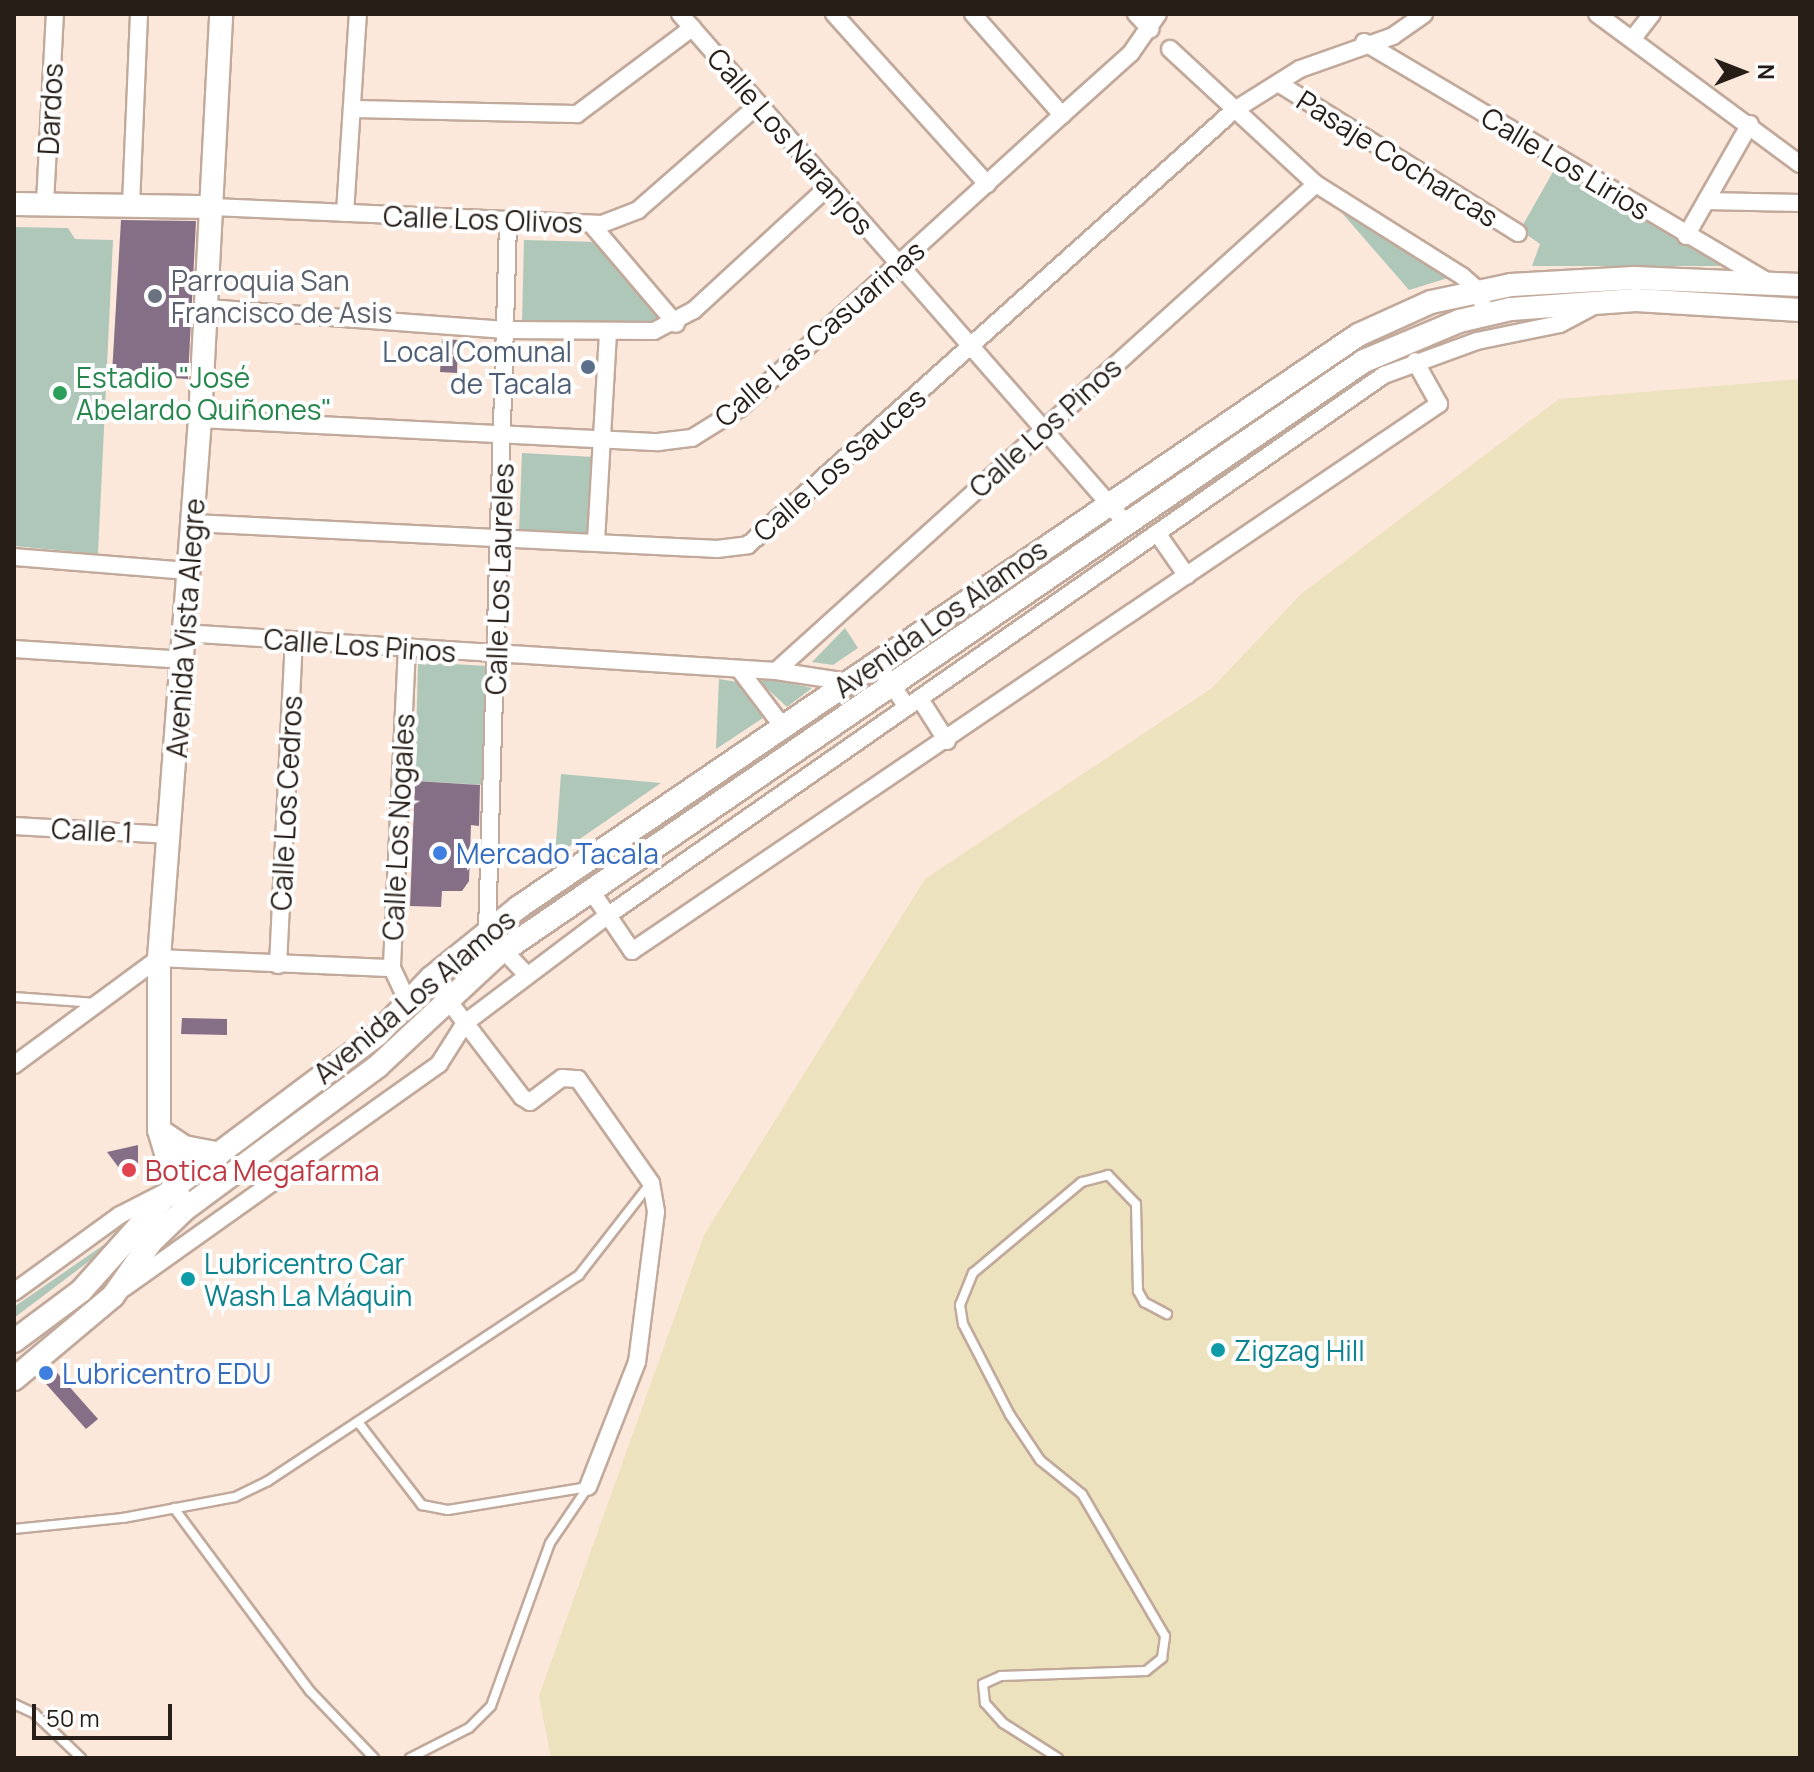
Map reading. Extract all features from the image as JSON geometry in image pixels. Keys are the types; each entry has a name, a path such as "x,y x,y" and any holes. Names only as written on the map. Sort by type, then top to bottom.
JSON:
{"main road":[{"name":"Avenida Vista Alegre","path":"185,1209 173,1188 159,1130 159,958 171,835 200,419 221,14"},
{"path":"14,204 213,207"},
{"name":"Avenida Los Alamos","path":"14,1341 81,1291 173,1188 378,1034 431,978 487,933 1106,501 1358,335 1431,302 1478,290 1634,278 1800,285"},
{"name":"Avenida Los Alamos","path":"14,1379 113,1296 151,1242 185,1209 378,1066 504,950 1124,521 1364,361 1486,315 1600,302 1697,301 1800,310"},
{"path":"159,1130 184,1147 219,1154"}],"street":[{"name":"Dardos","path":"45,203 55,14"},
{"path":"131,205 139,14"},
{"path":"345,213 358,14"},
{"name":"Calle Los Naranjos","path":"680,14 1124,521"},
{"path":"834,14 987,184"},
{"path":"973,14 1062,115"},
{"path":"1136,14 1154,22"},
{"name":"Calle Los Sauces","path":"193,523 503,539 748,545 1233,111 1278,83 1364,42 1393,36 1424,14"},
{"path":"1597,14 1634,37 1800,164"},
{"path":"1634,37 1652,14"},
{"name":"Calle Las Casuarinas","path":"200,419 658,442 692,438 718,425 899,264 1062,115 1154,22"},
{"path":"352,109 577,114 692,28"},
{"name":"Calle Los Lirios","path":"1364,42 1768,282"},
{"path":"1170,49 1233,111 1316,184 1478,290 1486,315"},
{"name":"Pasaje Cocharcas","path":"1278,83 1518,233"},
{"name":"Calle Los Olivos","path":"213,207 508,224 591,224 638,210 759,104"},
{"path":"1686,236 1750,124"},
{"name":"Calle Los Pinos","path":"776,671 1316,184"},
{"path":"207,308 506,330 654,331 676,324 830,185"},
{"path":"1706,201 1800,203"},
{"name":"Calle Los Laureles","path":"487,933 503,539 508,224"},
{"path":"591,224 676,324"},
{"path":"113,1296 439,1064 465,1023 607,916 1384,375 1415,361 1523,328 1560,324 1600,302"},
{"path":"596,541 608,332"},
{"path":"590,889 632,951 947,741 1439,404 1415,361"},
{"path":"1157,533 1187,576"},
{"path":"14,557 189,571"},
{"name":"Calle Los Pinos","path":"183,633 776,671 849,682"},
{"name":"Calle Los Cedros","path":"278,965 294,641"},
{"name":"Calle Los Nogales","path":"407,647 392,968 408,1002"},
{"path":"14,649 182,660"},
{"path":"876,662 890,682 914,703 947,741"},
{"path":"739,669 783,727"},
{"name":"Calle 1","path":"14,826 171,835"},
{"path":"487,933 527,975"},
{"path":"14,1065 159,958 392,968"},
{"path":"431,978 530,1102 562,1078 578,1079 651,1183 656,1212 637,1362 588,1487"},
{"path":"14,1292 120,1215 173,1188"},
{"name":"Avenida Vista Alegre","path":"185,1209 199,1233"}],"lane":[{"path":"14,997 96,1003"},
{"path":"1058,1758 1003,1723 985,1703 983,1684 1001,1676 1146,1671 1162,1658 1165,1636 1082,1494 1040,1460 1010,1415 963,1324 960,1305 973,1273 1082,1182 1108,1175 1136,1204 1138,1291 1144,1302 1167,1314"},
{"path":"14,1529 174,1508 257,1486 579,1275 651,1183"},
{"path":"358,1422 422,1505 448,1510 588,1487"},
{"path":"410,1758 469,1728 491,1706 550,1543 588,1487"},
{"path":"174,1508 310,1691 374,1758"},
{"path":"14,1704 35,1714 81,1758"}],"green space":[{"path":"1554,170 1728,266 1532,266 1540,244 1520,230"},
{"path":"1329,198 1334,200 1448,278 1409,290"},
{"name":"Estadio \"José Abelardo Quiñones\"","path":"14,227 68,228 75,239 113,240 98,554 14,546"},
{"path":"524,240 599,242 664,317 652,323 522,324"},
{"path":"522,453 594,457 590,536 519,533"},
{"path":"845,628 858,648 833,665 812,662"},
{"path":"418,662 487,666 485,785 415,781"},
{"path":"767,678 812,688 787,707 760,682"},
{"path":"719,679 737,682 763,718 716,749"},
{"path":"561,774 661,783 555,856"},
{"path":"115,1237 92,1259 14,1318 14,1307"}],"sand":[{"path":"1800,379 1800,1758 551,1758 539,1696 704,1235 925,879 1212,688 1301,594 1559,399"}],"building":[{"name":"Parroquia San Francisco de Asis","path":"121,220 196,221 188,379 112,374"},
{"path":"442,339 458,340 457,373 440,372"},
{"name":"Mercado Tacala","path":"415,781 480,785 479,826 471,825 469,881 462,891 442,891 441,907 410,906"},
{"path":"182,1018 227,1019 227,1035 181,1034"},
{"path":"138,1145 138,1177 128,1180 107,1152"},
{"path":"51,1366 98,1419 86,1429 39,1376"}],"place":[{"name":"Parroquia San Francisco de Asis","path":"155,296"},
{"name":"Local Comunal de Tacala","path":"588,367"},
{"name":"Estadio \"José Abelardo Quiñones\"","path":"60,393"},
{"name":"Mercado Tacala","path":"440,853"},
{"name":"Botica Megafarma","path":"129,1170"},
{"name":"Lubricentro Car Wash La Máquin","path":"188,1279"},
{"name":"Zigzag Hill","path":"1218,1350"},
{"name":"Lubricentro EDU","path":"46,1373"}]}
